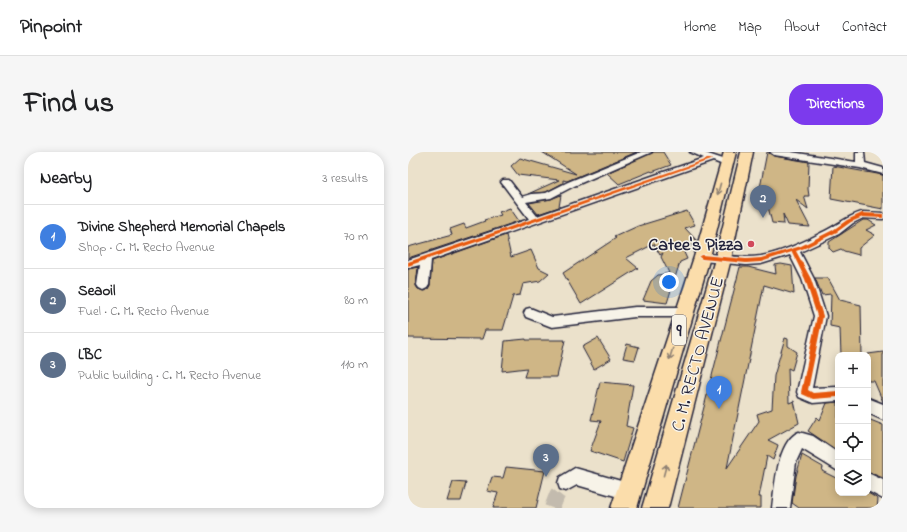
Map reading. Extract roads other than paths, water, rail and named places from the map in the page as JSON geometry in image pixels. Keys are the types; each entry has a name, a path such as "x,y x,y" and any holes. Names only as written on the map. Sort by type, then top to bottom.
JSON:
{"highway":[{"name":"C. M. RECTO AVENUE","path":"655,508 723,259 742,169 748,152"},
{"name":"C. M. RECTO AVENUE","path":"627,499 702,257 722,158"}],"street":[{"path":"520,201 532,197 548,196 571,184 648,152"},
{"path":"694,152 722,158"},
{"path":"774,152 861,164 883,171"},
{"path":"860,152 861,164"},
{"path":"409,264 535,220 722,158"},
{"path":"506,182 535,220"},
{"path":"702,257 752,261 793,250 830,234 862,215 883,216"},
{"path":"793,250 808,279 820,316 804,392 813,396 835,394"},
{"path":"423,285 426,258"},
{"path":"530,313 552,322 635,312 684,312"},
{"path":"871,406 883,412"},
{"path":"781,508 788,463 794,445 799,440 807,442 835,461"},
{"path":"566,484 575,476 627,499"},
{"path":"871,483 883,490"}],"tunnel":[{"path":"552,508 557,495 566,483"}],"place":[{"name":"Seaoil","path":"763,218"},
{"name":"Catee's Pizza","path":"751,244"},
{"name":"Divine Shepherd Memorial Chapels","path":"719,409"},
{"name":"LBC","path":"546,477"}]}
